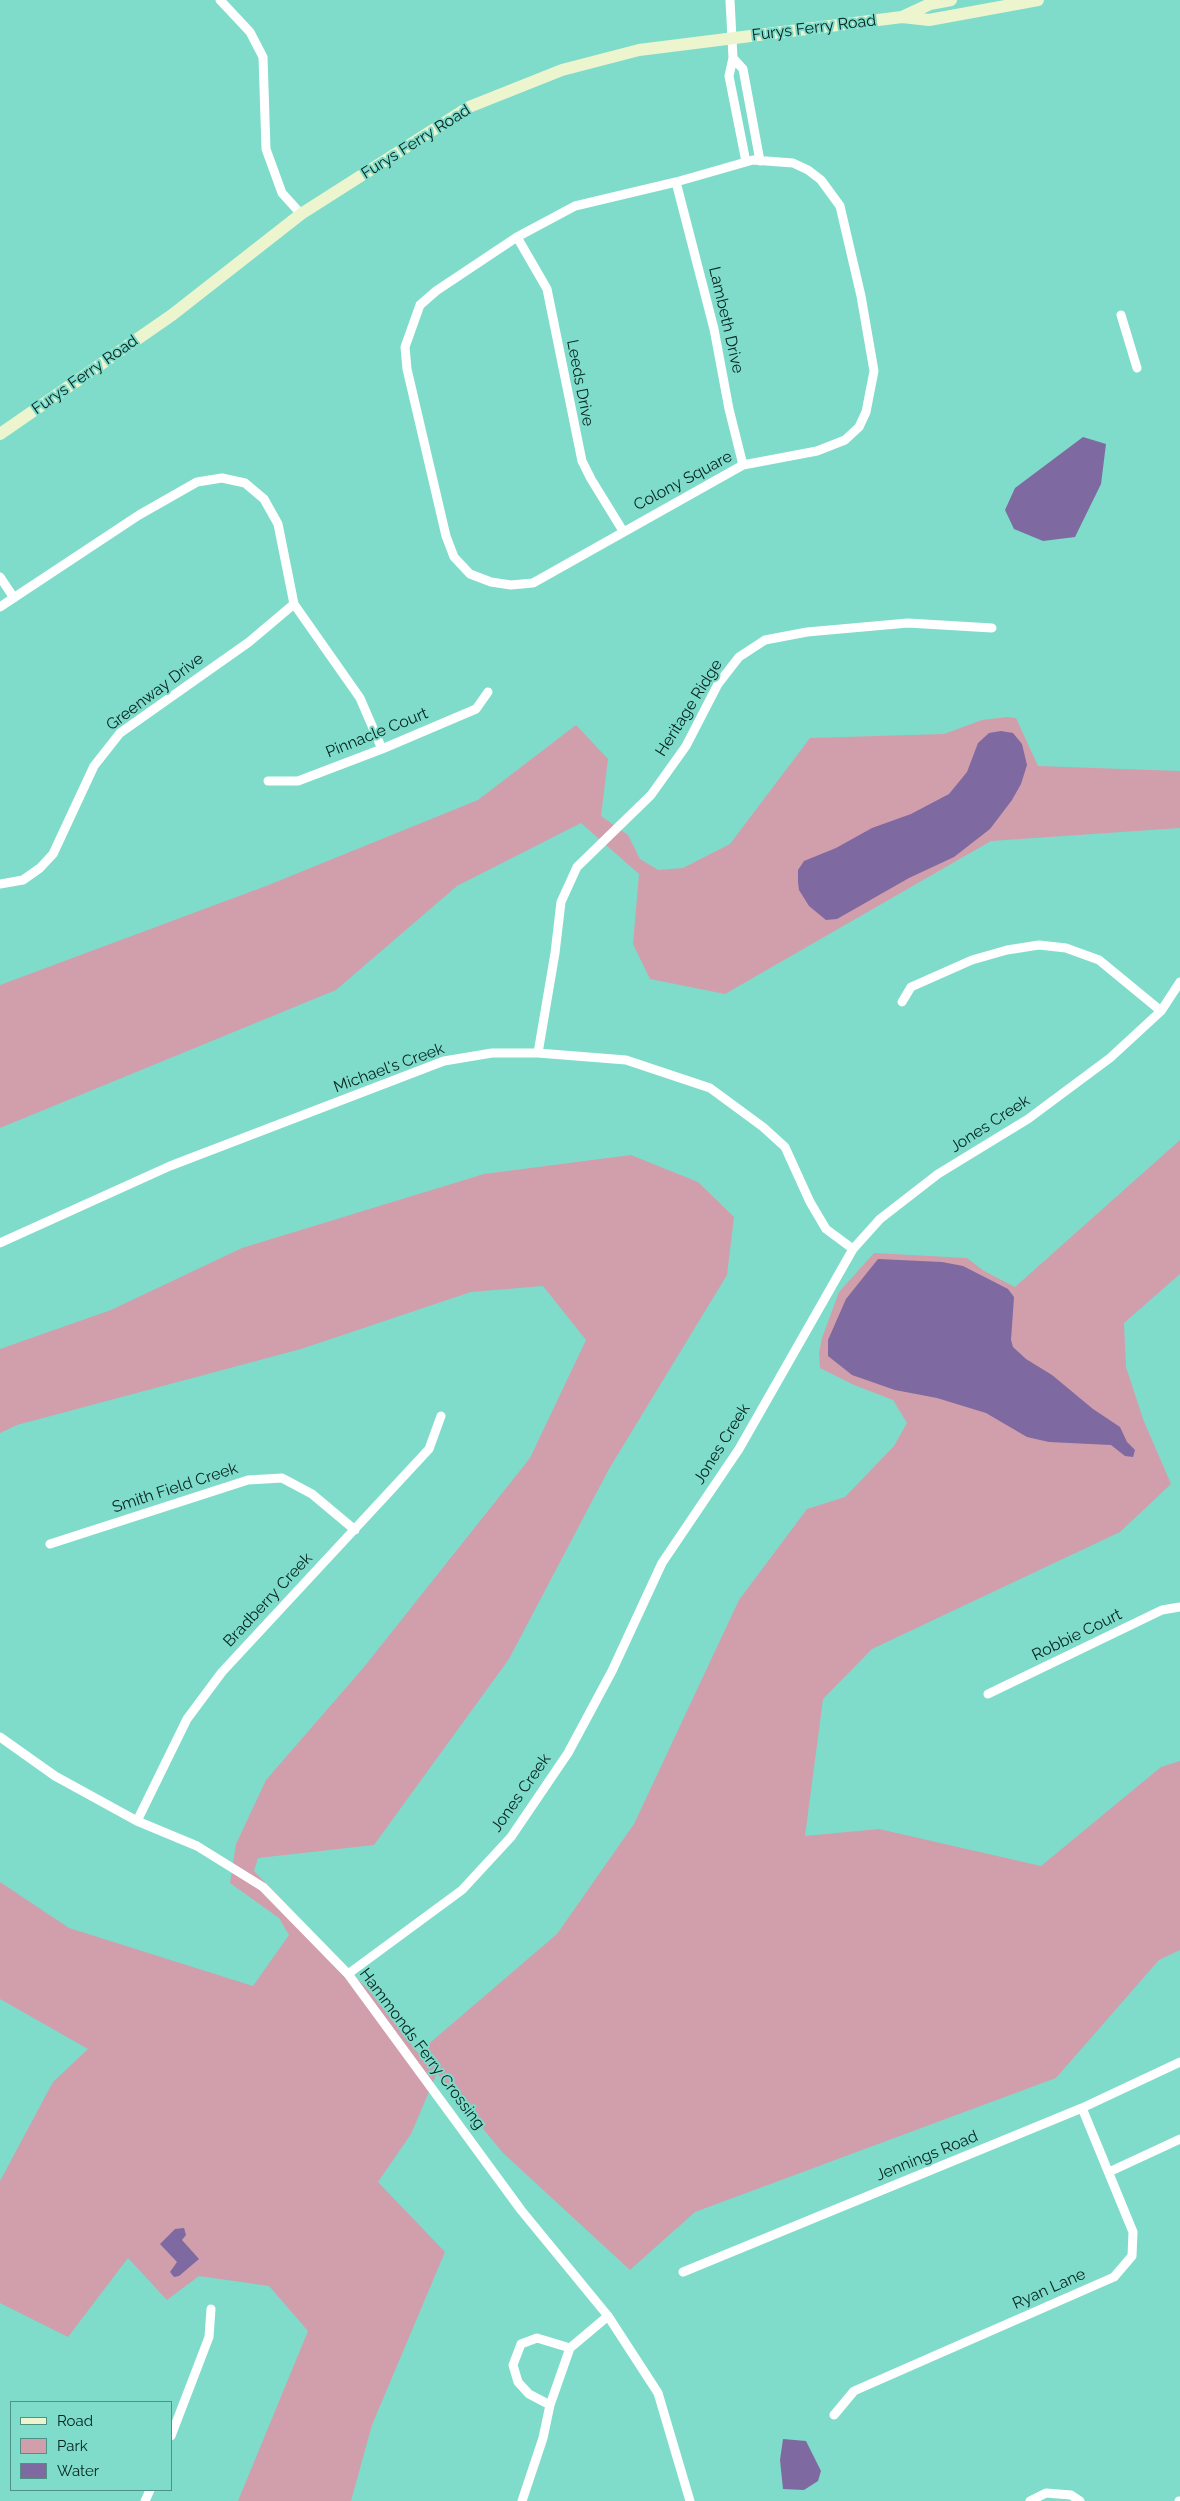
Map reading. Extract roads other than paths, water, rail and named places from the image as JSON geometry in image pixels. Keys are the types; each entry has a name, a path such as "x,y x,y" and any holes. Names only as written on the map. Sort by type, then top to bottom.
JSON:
{"main road":[{"name":"Furys Ferry Road","path":"902,17 930,4 951,0"},
{"name":"Furys Ferry Road","path":"0,434 172,315 301,214 469,107 562,70 638,50 902,17 929,20 1038,0"}],"street":[{"path":"220,0 250,32 263,57 266,148 282,193 301,214"},
{"path":"730,0 733,58 729,76 746,162"},
{"path":"733,58 742,70 760,161"},
{"name":"Colony Square","path":"746,162 793,163 808,170 821,180 840,206 862,296 874,371 866,412 859,427 845,440 817,451 743,465 533,583 511,585 491,582 470,574 454,557 446,536 407,369 406,346 420,305 436,291 517,237 575,206 676,182 746,162"},
{"name":"Lambeth Drive","path":"676,182 714,329 729,409 743,465"},
{"name":"Leeds Drive","path":"517,237 547,289 582,461 623,531"},
{"path":"1121,315 1137,368"},
{"path":"0,606 197,482 222,478 245,483 264,499 278,524 294,604 360,698 382,749"},
{"path":"0,577 14,598"},
{"name":"Greenway Drive","path":"0,884 23,880 40,868 54,854 94,766 120,733 249,642 294,604"},
{"name":"Heritage Ridge","path":"538,1053 555,953 560,902 577,867 650,795 686,746 718,684 739,657 765,640 807,632 908,623 992,628"},
{"name":"Pinnacle Court","path":"268,781 298,781 382,749 476,709 488,692"},
{"path":"902,1002 911,987 972,960 1007,950 1040,945 1066,948 1099,960 1161,1011"},
{"name":"Jones Creek","path":"348,1974 462,1890 511,1837 568,1754 612,1671 662,1563 739,1449 853,1249 880,1219 938,1174 1028,1119 1110,1058 1161,1011 1180,982"},
{"name":"Michael's Creek","path":"0,1243 170,1166 444,1061 492,1053 538,1053 626,1060 710,1088 763,1127 785,1147 810,1202 826,1229 853,1249"},
{"name":"Bradberry Creek","path":"136,1821 187,1719 222,1672 429,1449 441,1416"},
{"name":"Smith Field Creek","path":"50,1544 248,1480 282,1478 312,1494 355,1530"},
{"name":"Robbie Court","path":"988,1694 1162,1610 1180,1607"},
{"name":"Hammonds Ferry Crossing","path":"0,1737 55,1776 136,1821 197,1846 263,1887 348,1974 521,2210 608,2316 658,2393 690,2501"},
{"name":"Jennings Road","path":"682,2272 1082,2108 1180,2062"},
{"name":"Ryan Lane","path":"834,2414 854,2391 1114,2277 1132,2256 1133,2232 1082,2108"},
{"path":"1109,2172 1180,2139"},
{"path":"172,2433 209,2337 211,2309"},
{"path":"522,2501 543,2438 550,2405 570,2348 608,2316"},
{"path":"550,2405 529,2394 518,2382 513,2365 521,2344 537,2338 570,2348"},
{"path":"1030,2501 1046,2493 1071,2495 1080,2501"}],"water":[{"path":"1083,437 1106,444 1101,484 1075,537 1043,541 1014,529 1005,510 1015,488"},
{"path":"1001,731 1013,733 1022,744 1027,765 1021,784 1012,800 990,829 954,857 909,878 837,919 826,920 809,906 799,890 798,882 798,870 804,861 836,848 872,828 911,814 949,794 967,772 978,743 989,733"},
{"path":"878,1259 942,1262 963,1266 1008,1289 1014,1297 1011,1340 1013,1347 1026,1359 1052,1375 1093,1409 1120,1427 1127,1442 1135,1450 1133,1457 1125,1456 1111,1445 1049,1442 1027,1437 986,1413 937,1398 895,1390 852,1375 828,1356 828,1340 846,1299"},
{"path":"184,2228 186,2235 182,2240 199,2259 179,2276 174,2277 170,2272 177,2262 160,2244 175,2229"},
{"path":"783,2439 806,2441 821,2471 818,2481 804,2490 783,2489 780,2460"}]}
